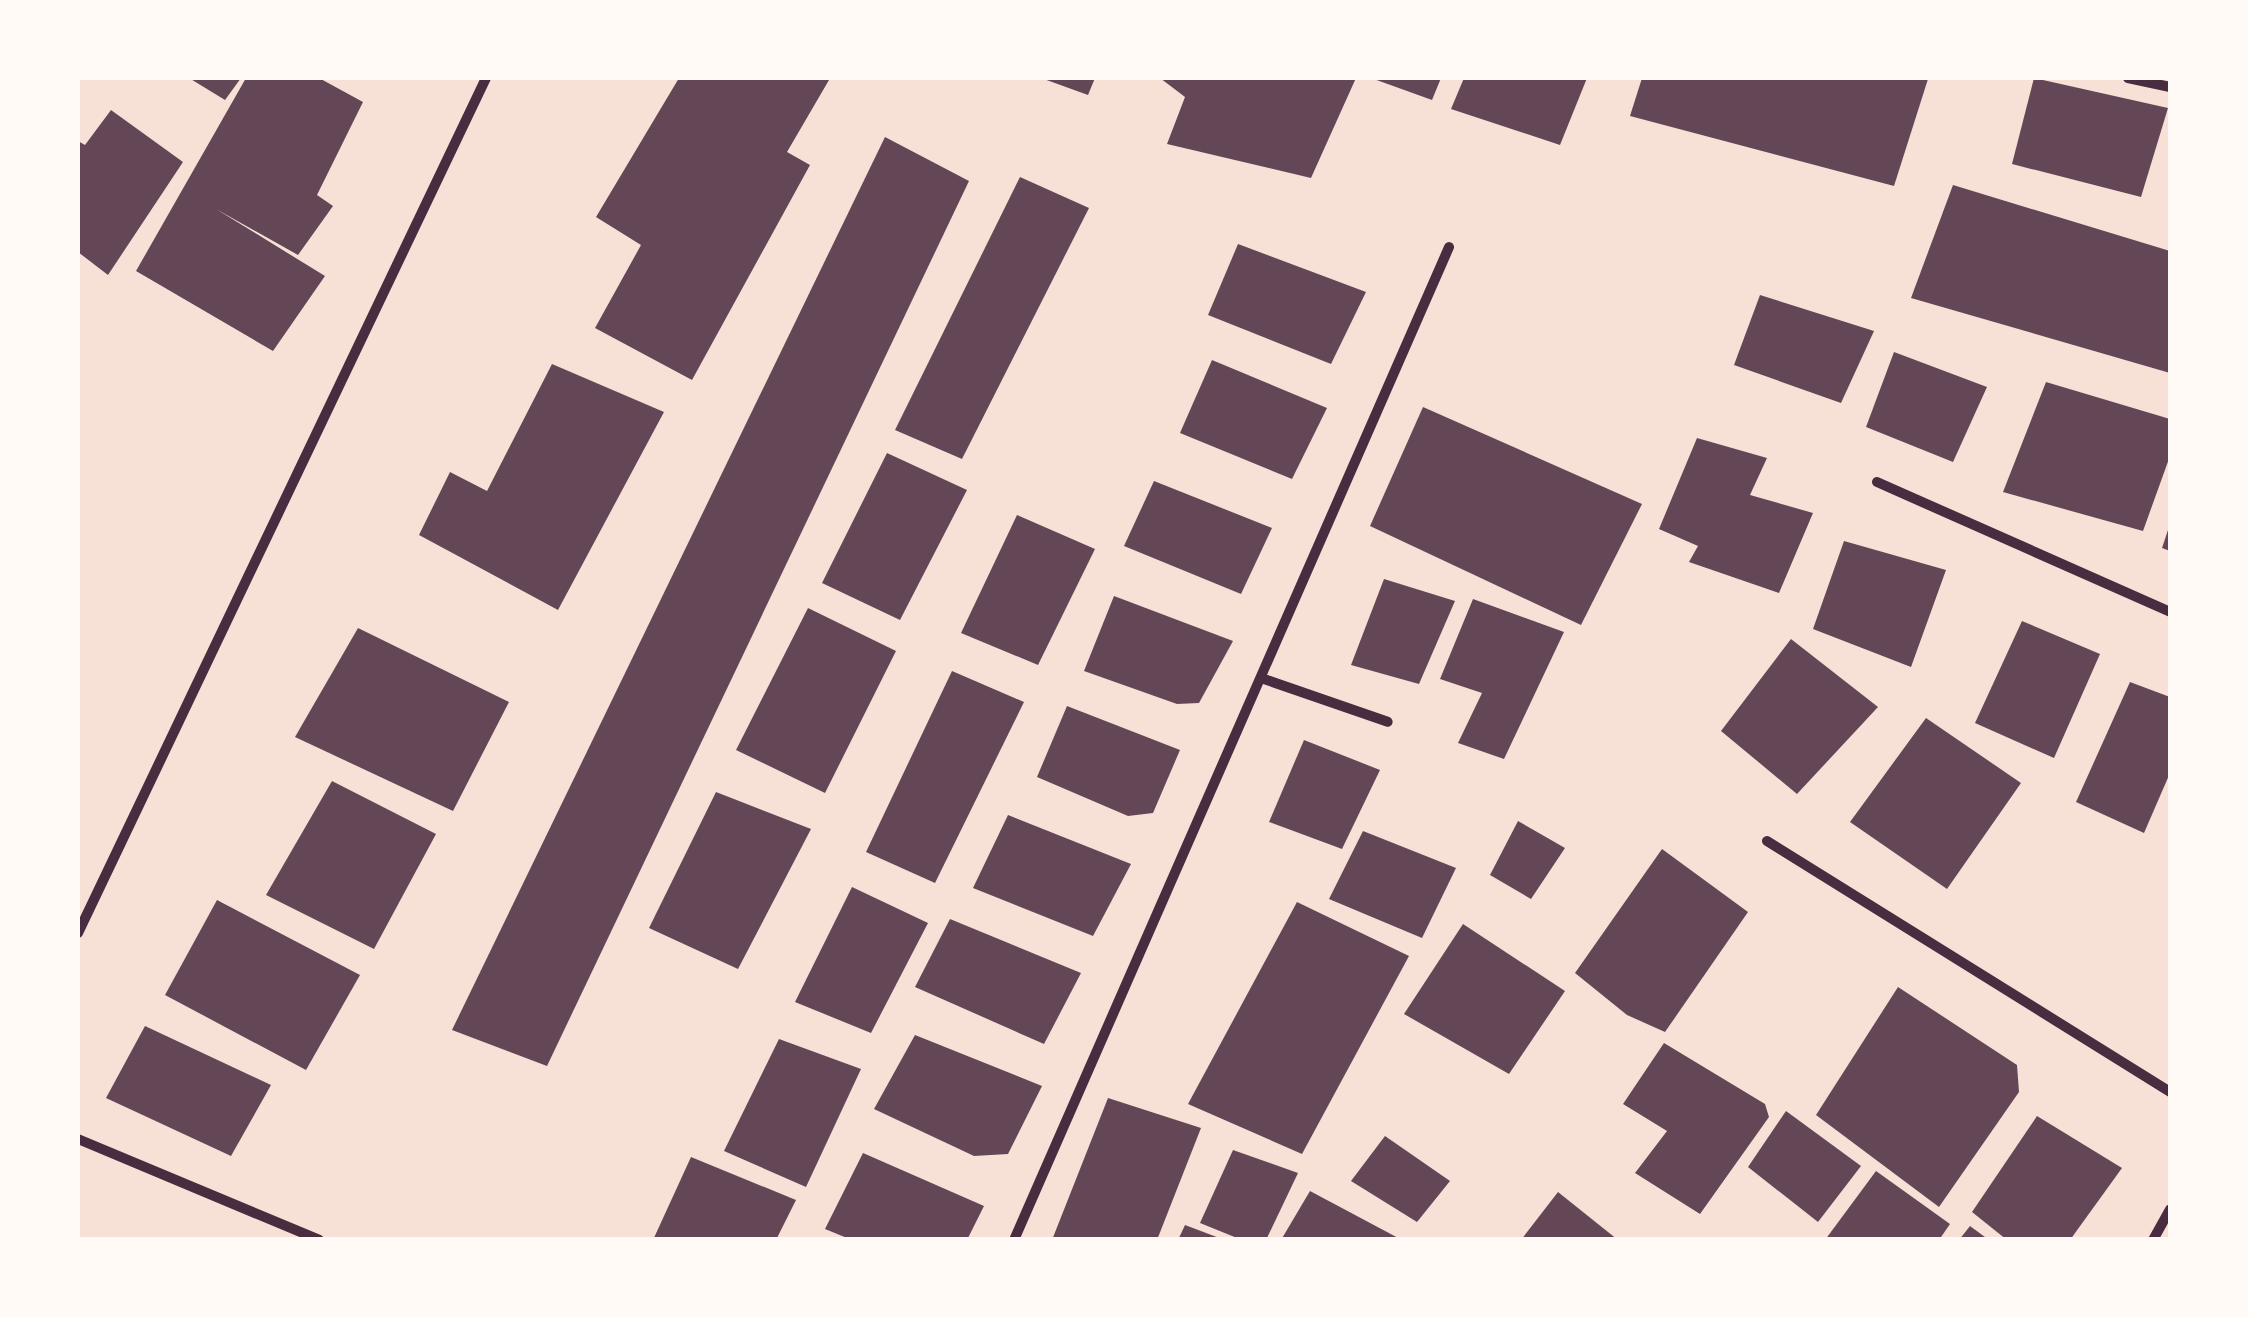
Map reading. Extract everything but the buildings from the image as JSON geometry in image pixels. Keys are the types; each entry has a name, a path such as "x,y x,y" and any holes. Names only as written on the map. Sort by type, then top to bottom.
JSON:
{"street":[{"path":"78,934 486,78"},
{"path":"2128,78 2170,87"},
{"path":"1014,1240 1449,248"},
{"path":"1877,482 2170,612"},
{"path":"1261,678 1388,722"},
{"path":"1768,840 2170,1092"},
{"path":"78,1139 319,1240"},
{"path":"2153,1240 2170,1209"}]}
